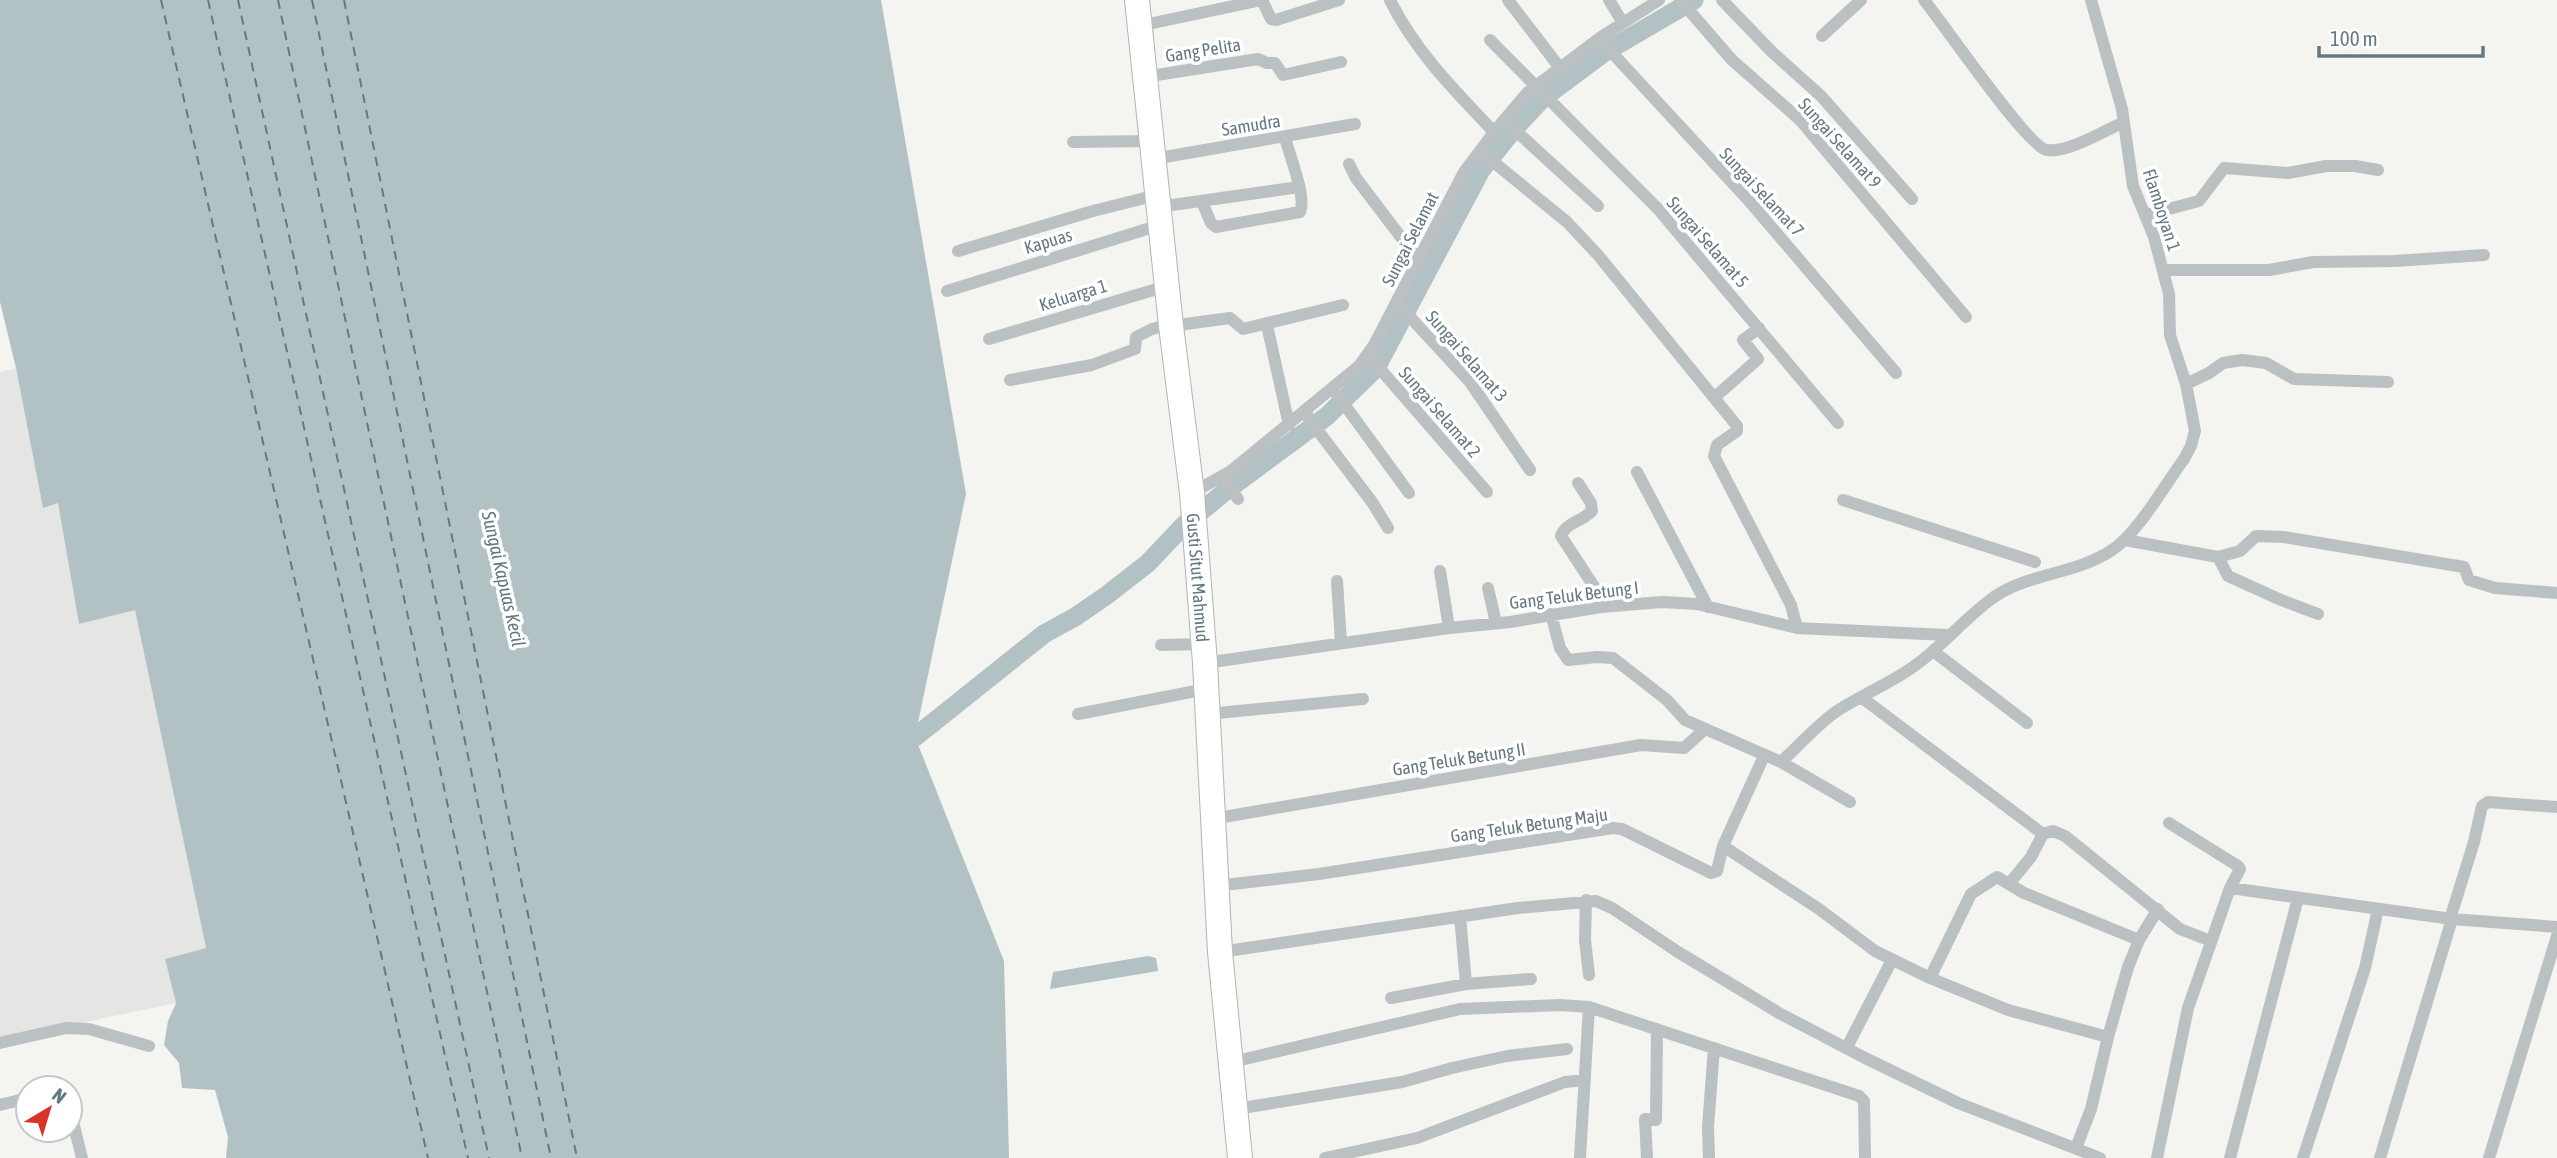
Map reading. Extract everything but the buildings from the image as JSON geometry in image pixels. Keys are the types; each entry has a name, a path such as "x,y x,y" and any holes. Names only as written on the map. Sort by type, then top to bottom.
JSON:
{"highway":[{"name":"Gusti Situt Mahmud","path":"1137,0 1192,498 1204,654 1220,952 1240,1158"}],"street":[{"path":"1139,26 1262,0 1273,20 1339,0"},
{"path":"1390,0 1409,35 1493,132"},
{"path":"1508,0 1560,68"},
{"path":"1609,0 1623,23"},
{"name":"Sungai Selamat","path":"1192,498 1231,488 1289,425 1308,415 1352,373 1374,362 1419,261 1464,172 1483,153 1493,132 1510,127 1539,89 1560,68 1659,0"},
{"path":"1723,0 1772,52 1829,104 1912,199"},
{"path":"1822,36 1861,0"},
{"path":"1924,0 2018,124 2043,149 2050,151 2066,148 2124,122"},
{"name":"Flamboyan 1","path":"2091,0 2109,57 2124,122 2133,186 2146,215 2169,294 2170,335 2186,384 2195,431 2184,459 2125,540"},
{"name":"Sungai Selamat 9","path":"1681,1 1732,60 1800,120 1966,317"},
{"name":"Sungai Selamat 5","path":"1490,40 1658,209 1838,423"},
{"name":"Sungai Selamat 7","path":"1603,41 1750,202 1896,373"},
{"name":"Gang Pelita","path":"1144,77 1258,59 1275,63 1283,75 1341,62"},
{"name":"Samudra","path":"1073,142 1152,150 1285,137 1355,124"},
{"path":"1510,127 1598,206"},
{"path":"1202,202 1211,223 1216,227 1300,212 1303,207 1299,187 1285,137"},
{"path":"1483,153 1567,222 1598,255 1738,428 1717,445 1714,456 1791,605 1797,628"},
{"path":"1349,164 1356,178 1419,261"},
{"path":"2146,215 2199,201 2220,172 2230,167 2261,173 2288,173 2338,166 2378,170"},
{"path":"958,251 1041,225 1299,187"},
{"name":"Kapuas","path":"947,291 1158,209"},
{"path":"2163,270 2269,270 2313,262 2483,256"},
{"name":"Keluarga 1","path":"989,339 1167,286"},
{"path":"1010,380 1093,365 1135,349 1136,337 1152,329 1230,318 1241,328 1267,325 1343,305"},
{"name":"Sungai Selamat 3","path":"1399,305 1471,383 1530,470"},
{"path":"1267,325 1289,425"},
{"path":"1715,397 1758,359 1743,341 1759,328"},
{"path":"2186,384 2222,363 2242,360 2266,363 2294,379 2388,382"},
{"name":"Sungai Selamat 2","path":"1374,362 1487,492"},
{"path":"1334,393 1409,493"},
{"path":"1308,415 1388,528"},
{"path":"1637,472 1708,607"},
{"path":"1578,483 1591,503 1592,510 1587,517 1566,528 1561,536 1595,589 1601,607"},
{"path":"1843,500 2037,559 2034,579"},
{"path":"1781,762 1837,710 1898,678 1996,596 2034,579 2110,552 2125,540 2218,557 2240,551 2256,536 2263,535 2464,567 2469,580 2495,588 2557,593"},
{"path":"2218,557 2228,576 2318,614"},
{"path":"1440,571 1449,628"},
{"path":"1337,581 1341,643"},
{"path":"1488,589 1496,623"},
{"name":"Gang Teluk Betung I","path":"1161,645 1204,654 1341,643 1601,607 1662,602 1708,607 1797,628 1947,635"},
{"path":"1551,614 1560,648 1568,660 1613,658 1667,699 1685,720 1781,762 1850,802"},
{"path":"1933,651 2027,723"},
{"path":"1077,714 1206,689"},
{"path":"1861,697 2043,834"},
{"path":"1207,714 1363,698"},
{"name":"Gang Teluk Betung II","path":"1212,819 1641,745 1684,748 1705,729"},
{"path":"1764,756 1723,846 1892,960 2008,1010 2108,1037"},
{"path":"2380,1158 2485,803 2557,807"},
{"path":"2157,1158 2188,1008 2230,888 2240,869 2169,823"},
{"name":"Gang Teluk Betung Maju","path":"1216,886 1318,874 1614,828 1622,829 1711,873 1717,871 1723,846"},
{"path":"2009,884 2031,857 2043,834 2053,831 2065,836 2186,933 2211,941"},
{"path":"1930,978 1971,894 1995,878 2091,922 2139,940"},
{"path":"2230,888 2451,919 2557,927"},
{"path":"2230,1158 2298,898"},
{"path":"1220,952 1460,916 1586,900 1603,903 1779,1013 1958,1103 2100,1158"},
{"path":"1586,900 1585,940 1589,975"},
{"path":"2077,1148 2091,1109 2128,967 2139,940 2158,909"},
{"path":"2303,1158 2365,968 2378,909"},
{"path":"1460,916 1466,984"},
{"path":"2489,1158 2557,936"},
{"path":"1846,1047 1892,960"},
{"path":"1391,998 1466,984 1531,979"},
{"path":"1232,1062 1460,1009 1560,1005 1589,1007 1859,1096 1864,1101 1865,1158"},
{"path":"1580,1158 1589,1007"},
{"path":"0,1043 66,1028 89,1029 149,1046"},
{"path":"1647,1158 1645,1119 1656,1120 1657,1029"},
{"path":"1709,1158 1707,1127 1714,1048"},
{"path":"1236,1109 1402,1082 1507,1056 1567,1049"},
{"path":"1325,1158 1409,1140 1565,1082 1585,1080"}],"shaded area":[{"path":"16,368 43,507 58,502 79,624 135,609 206,948 165,959 176,1003 0,1040 0,372"}],"water":[{"name":"Sungai Kapuas Kecil","path":"0,0 881,0 966,494 915,737 1004,961 1009,1158 226,1158 228,1137 215,1090 182,1088 179,1063 164,1045 168,1021 176,1003 165,959 206,948 135,610 79,624 58,503 43,508 16,368 0,302"},
{"path":"1148,956 1156,958 1158,971 1050,989 1053,972"}],"waterway":[{"path":"915,737 1044,634 1107,595 1148,563 1184,525 1227,490 1327,416 1376,368 1481,170 1514,129 1542,99 1605,52 1694,0"}],"ferry route":[{"path":"161,0 428,1158"},
{"path":"208,0 468,1158"},
{"path":"238,0 489,1158"},
{"path":"278,0 522,1158"},
{"path":"312,0 551,1158"},
{"path":"344,0 577,1158"}]}
